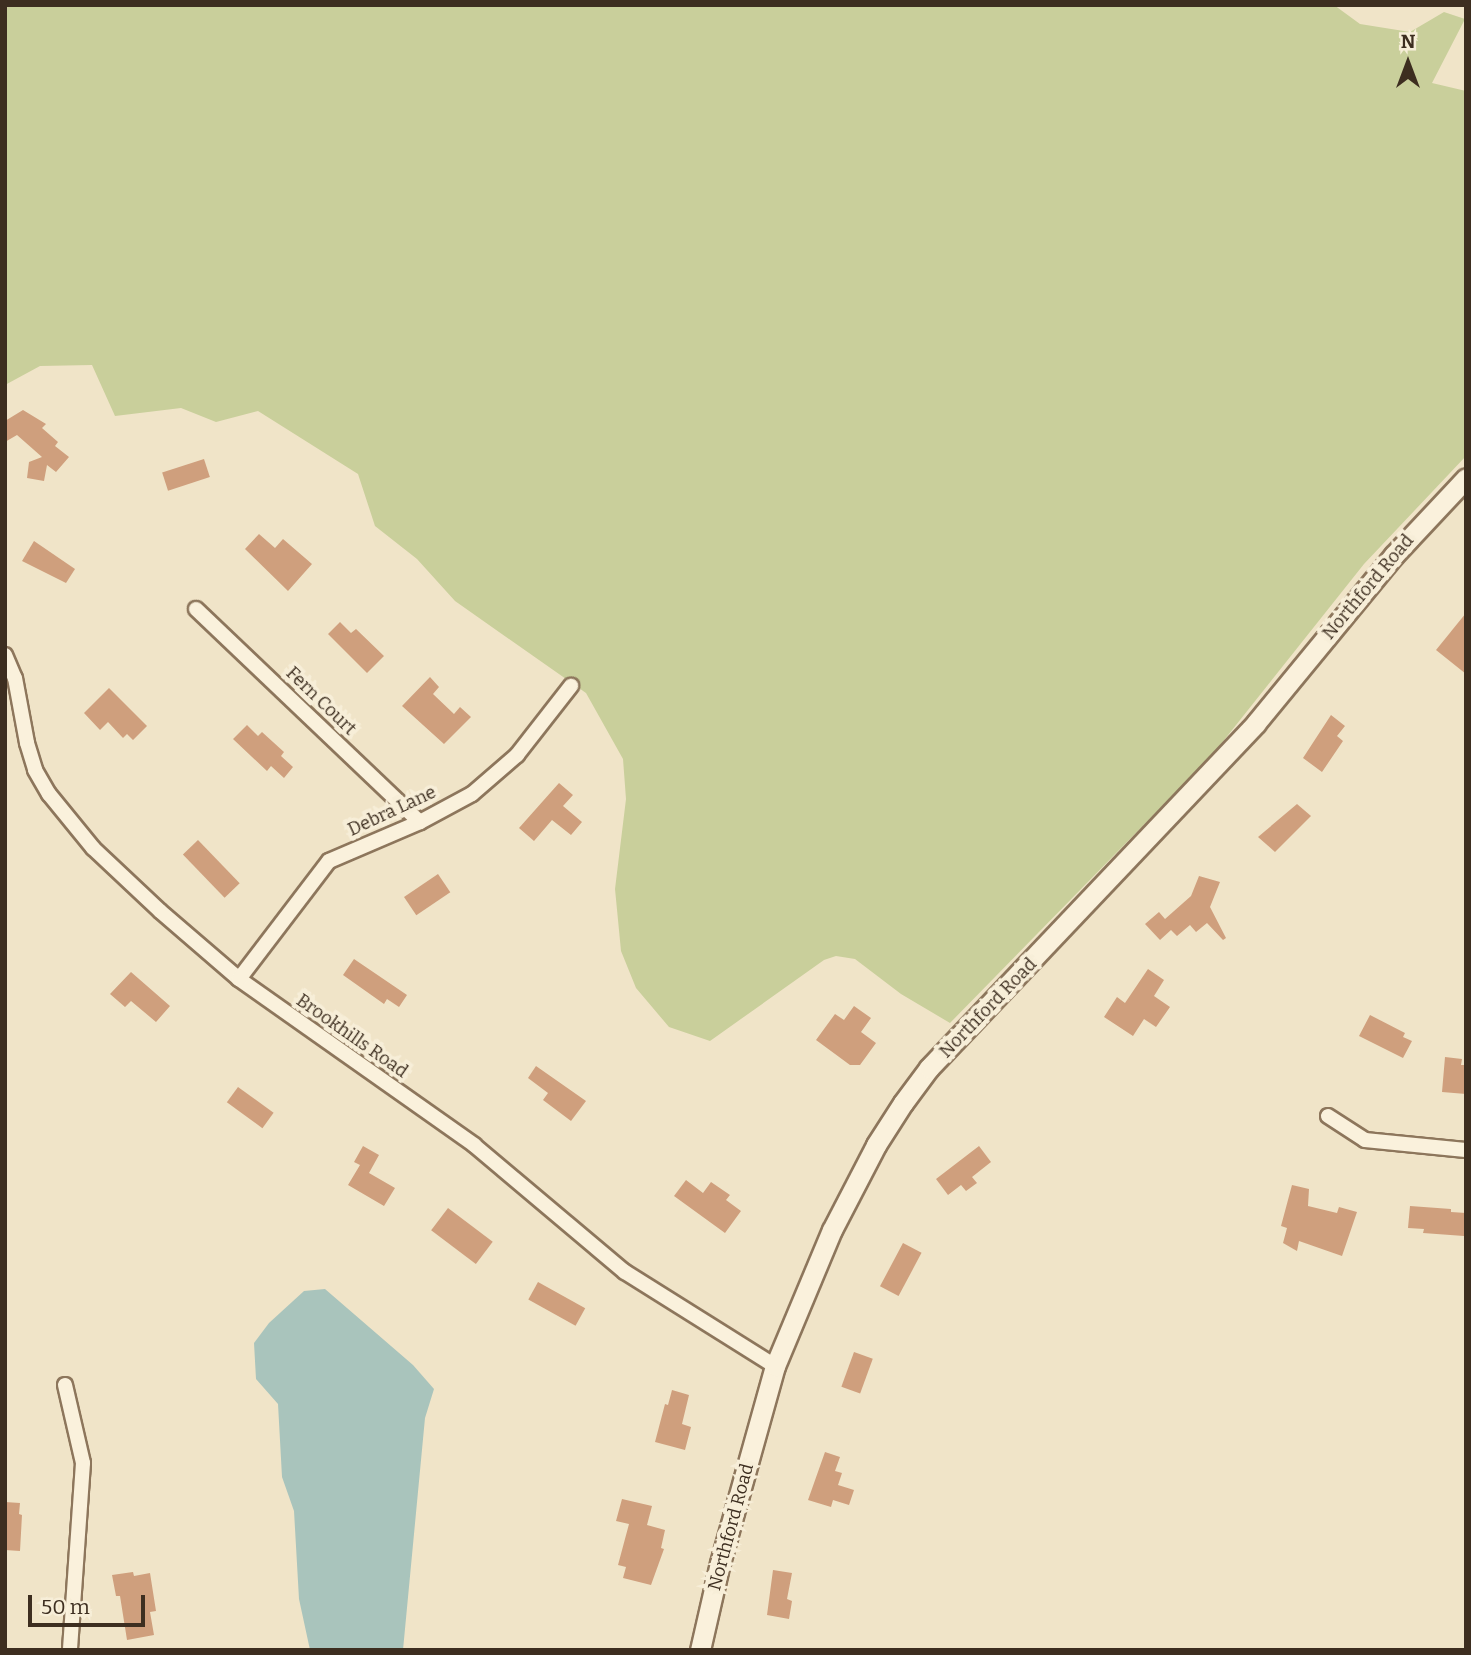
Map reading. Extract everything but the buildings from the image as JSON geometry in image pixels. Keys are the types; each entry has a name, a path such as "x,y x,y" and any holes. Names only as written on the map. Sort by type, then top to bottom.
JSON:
{"street":[{"name":"Northford Road","path":"700,1650 720,1563 775,1366 832,1230 876,1145 929,1068 1256,723 1394,555 1466,478"},
{"name":"Fern Court","path":"196,609 420,822"},
{"name":"Brookhills Road","path":"5,655 15,678 27,743 36,770 49,794 93,848 214,960 474,1145 625,1272 775,1366"},
{"name":"Debra Lane","path":"239,979 329,861 420,822 472,794 508,763 571,686"},
{"path":"1328,1116 1365,1140 1466,1150"},
{"path":"65,1385 83,1464 70,1650"}],"green space":[{"path":"5,5 1334,5 1360,24 1410,32 1444,12 1465,19 1432,83 1466,91 1466,456 1364,564 1213,754 950,1023 901,994 855,959 836,956 824,960 710,1041 669,1027 636,988 621,951 615,889 626,799 623,759 586,693 455,601 417,559 375,526 358,474 258,411 216,422 181,408 115,416 92,365 40,366 5,385"}],"water":[{"path":"325,1289 413,1365 434,1389 425,1418 403,1650 310,1650 299,1599 294,1511 282,1477 278,1404 256,1379 254,1343 269,1323 304,1291"}]}
